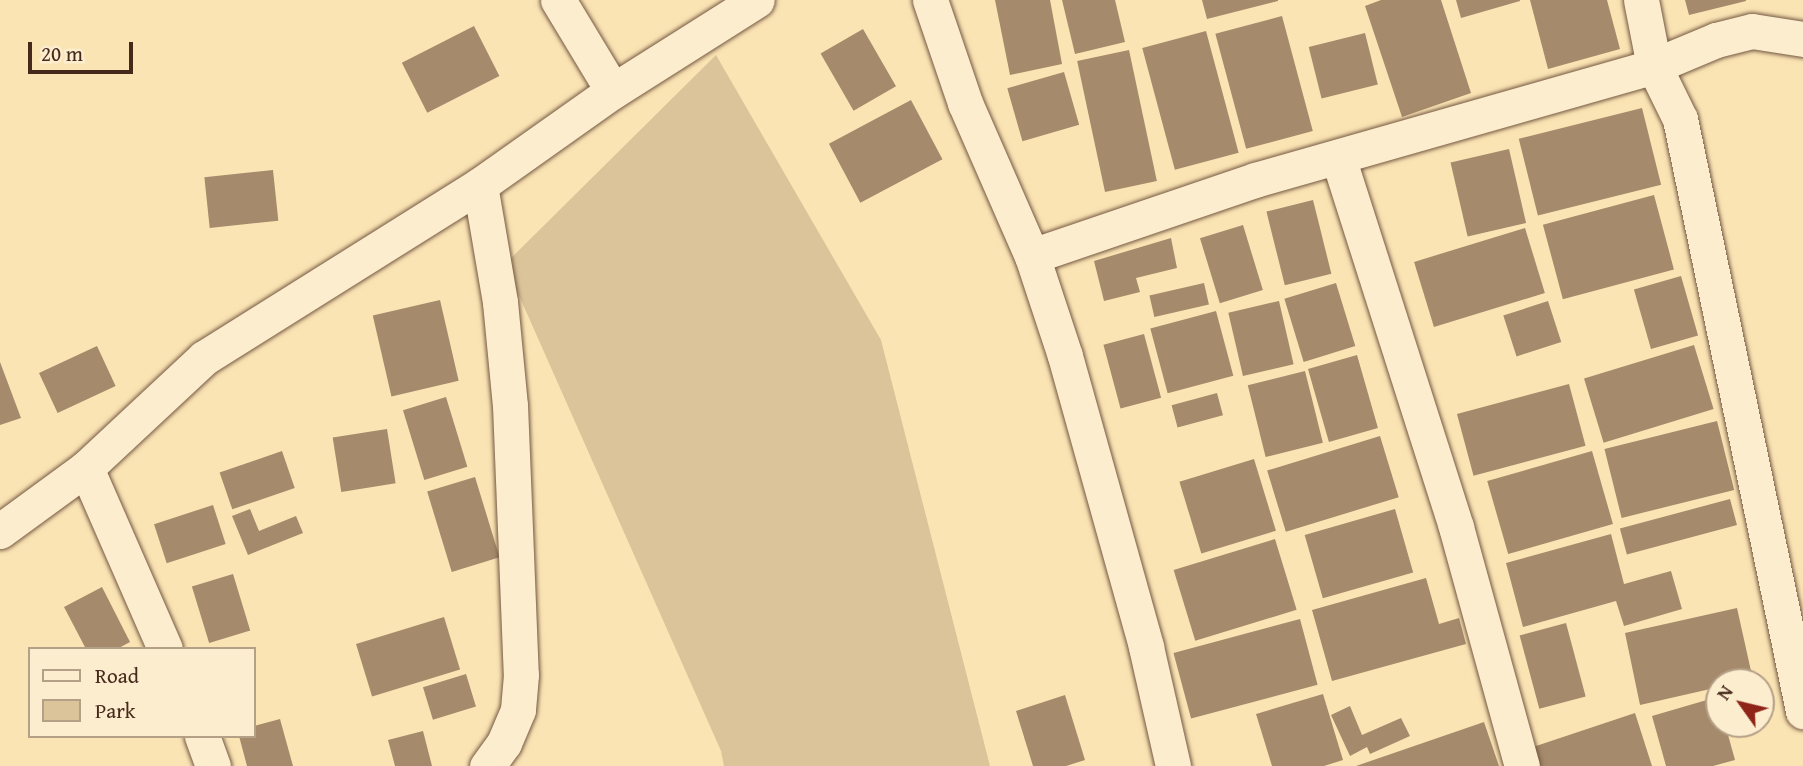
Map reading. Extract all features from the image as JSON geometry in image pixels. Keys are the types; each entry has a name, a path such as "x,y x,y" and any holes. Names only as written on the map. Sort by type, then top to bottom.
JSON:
{"street":[{"path":"558,0 612,92"},
{"path":"0,531 86,468 204,358 480,185 612,92 757,0"},
{"path":"930,0 965,103 1032,256 1065,356 1146,647 1173,766"},
{"path":"1641,0 1654,65 1680,119 1803,711"},
{"path":"1032,256 1159,211 1654,65 1716,40 1752,31 1803,39"},
{"path":"1338,157 1455,527 1522,766"},
{"path":"480,185 500,302 510,405 521,675 519,710 504,743 487,766"},
{"path":"86,468 163,647"},
{"path":"203,738 213,766"}],"green space":[{"path":"716,55 881,340 990,766 724,766 721,751 505,264"}],"building":[{"path":"995,0 1050,0 1062,64 1010,75"},
{"path":"1062,0 1115,0 1125,42 1075,54"},
{"path":"1202,0 1278,0 1278,1 1207,19"},
{"path":"1381,0 1441,0 1471,93 1402,117 1365,6"},
{"path":"1456,0 1520,0 1520,1 1461,18"},
{"path":"1530,0 1607,0 1620,49 1548,69"},
{"path":"1685,0 1746,0 1746,1 1689,15"},
{"path":"1282,16 1313,131 1246,149 1215,34"},
{"path":"474,26 499,76 427,113 402,63"},
{"path":"863,29 896,86 854,111 821,54"},
{"path":"1206,31 1239,153 1175,170 1142,48"},
{"path":"1365,33 1378,84 1322,98 1309,47"},
{"path":"1129,50 1157,181 1105,192 1077,61"},
{"path":"1064,72 1079,125 1022,141 1007,88"},
{"path":"911,100 942,159 860,203 829,144"},
{"path":"1642,108 1661,185 1538,215 1519,139"},
{"path":"1509,149 1526,223 1468,237 1451,162"},
{"path":"273,170 278,221 210,228 204,177"},
{"path":"1654,195 1674,269 1563,299 1543,225"},
{"path":"1313,200 1331,274 1285,285 1266,212"},
{"path":"1243,225 1263,290 1220,303 1200,238"},
{"path":"1525,228 1545,293 1434,327 1414,262"},
{"path":"1171,238 1177,268 1136,278 1140,292 1104,301 1094,261"},
{"path":"1681,276 1698,336 1651,349 1634,290"},
{"path":"1204,283 1209,304 1154,317 1149,296"},
{"path":"1336,283 1355,346 1304,362 1284,299"},
{"path":"440,300 459,381 391,396 373,316"},
{"path":"1279,301 1294,364 1243,376 1228,313"},
{"path":"1548,301 1561,342 1517,356 1503,316"},
{"path":"1216,311 1233,376 1168,393 1150,329"},
{"path":"1144,334 1161,398 1121,409 1103,345"},
{"path":"1694,345 1714,409 1604,443 1584,379"},
{"path":"97,346 116,386 58,413 39,373"},
{"path":"1357,355 1378,428 1329,442 1308,369"},
{"path":"0,362 21,418 0,425"},
{"path":"1305,371 1323,443 1266,457 1248,385"},
{"path":"1569,384 1586,446 1474,476 1457,414"},
{"path":"1217,393 1223,415 1178,427 1172,405"},
{"path":"446,397 467,467 424,480 403,410"},
{"path":"1717,421 1734,490 1622,518 1604,449"},
{"path":"387,429 396,483 341,492 333,438"},
{"path":"1380,436 1399,497 1286,532 1267,470"},
{"path":"282,451 295,488 232,509 220,472"},
{"path":"1592,451 1613,524 1508,554 1487,481"},
{"path":"1254,459 1276,531 1201,554 1179,482"},
{"path":"475,477 500,557 452,572 427,492"},
{"path":"1730,499 1737,525 1627,555 1620,529"},
{"path":"213,505 226,544 167,563 154,524"},
{"path":"250,509 259,531 296,516 303,533 248,555 232,516"},
{"path":"1395,509 1413,572 1323,598 1305,535"},
{"path":"1611,534 1624,584 1671,571 1682,609 1624,626 1616,601 1523,627 1506,563"},
{"path":"1275,539 1297,610 1195,641 1174,570"},
{"path":"233,574 250,630 209,643 192,587"},
{"path":"1426,578 1439,624 1459,618 1466,644 1332,681 1312,610"},
{"path":"102,587 130,642 121,647 85,647 64,607"},
{"path":"1737,608 1750,668 1705,668 1705,690 1640,705 1625,633"},
{"path":"444,617 460,670 372,696 356,644"},
{"path":"1300,619 1318,685 1191,719 1173,653"},
{"path":"1566,623 1586,696 1539,709 1520,635"},
{"path":"466,674 476,707 433,720 423,687"},
{"path":"1323,694 1343,760 1324,766 1272,766 1256,714"},
{"path":"1065,695 1085,760 1066,766 1033,766 1016,711"},
{"path":"1705,701 1705,738 1729,738 1735,760 1713,766 1666,766 1652,716"},
{"path":"1350,706 1362,735 1401,718 1410,736 1370,754 1367,747 1350,756 1331,715"},
{"path":"1635,713 1652,766 1536,766 1530,748"},
{"path":"280,719 293,766 247,766 240,738 256,738 256,725"},
{"path":"1484,722 1499,766 1356,766"},
{"path":"423,731 432,766 395,766 388,740"}]}
